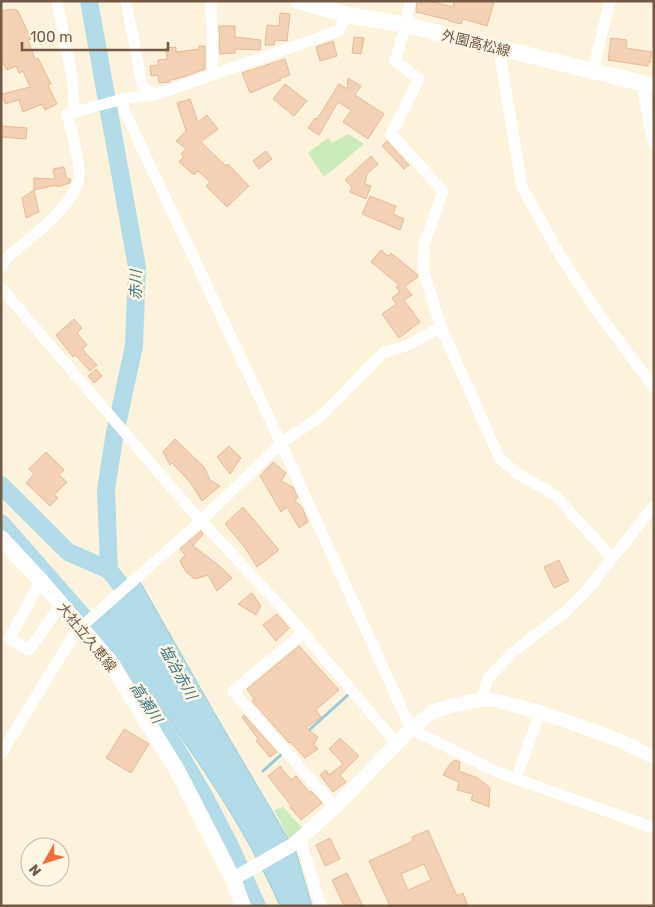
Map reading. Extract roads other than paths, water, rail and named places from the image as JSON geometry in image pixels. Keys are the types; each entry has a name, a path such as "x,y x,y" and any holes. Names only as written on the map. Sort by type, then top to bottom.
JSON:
{"main road":[{"name":"外園高松線","path":"298,1 348,15 406,25 648,85"},
{"name":"大社立久恵線","path":"1,538 41,581 111,664 148,721 176,770 233,880 243,906"}],"street":[{"path":"57,1 73,82 74,113"},
{"path":"126,1 142,84 147,91 155,95"},
{"path":"211,1 212,75"},
{"path":"410,1 406,25 395,61 419,79 392,134 442,191 424,245 423,269 441,327 499,457 514,472 555,495 612,558"},
{"path":"593,70 610,1"},
{"path":"1,267 8,257 66,206 75,191 79,177 73,138 66,114 123,99 155,95 338,31 348,15"},
{"path":"498,49 522,187 560,255 599,314 654,388"},
{"path":"648,85 649,124 654,143"},
{"path":"123,99 124,110 281,443 412,729 497,772 654,828"},
{"path":"1,288 201,521 303,633 397,744"},
{"path":"1,754 80,627 201,521 281,443 321,416 384,352 406,346 441,327"},
{"path":"482,700 488,678 519,647 565,612 588,589 654,506"},
{"path":"41,581 9,638 29,650 60,604"},
{"path":"303,633 233,691 335,807"},
{"path":"233,880 297,841 335,807 412,729 434,711 455,704 494,700 540,712 621,742 654,757"},
{"path":"516,779 540,712"},
{"path":"297,841 320,906"}],"water":[{"path":"139,580 296,852 312,906 280,906 262,868 219,793 95,618"}],"waterway":[{"name":"赤川","path":"89,1 137,267 134,346 114,438 106,490 109,570"},
{"name":"塩冶赤川","path":"1,485 68,552 109,570 135,603"},
{"name":"高瀬川","path":"1,523 101,637 144,700 176,748 203,794 230,846 257,906"},
{"path":"307,732 349,694"},
{"path":"263,771 283,753"}]}
